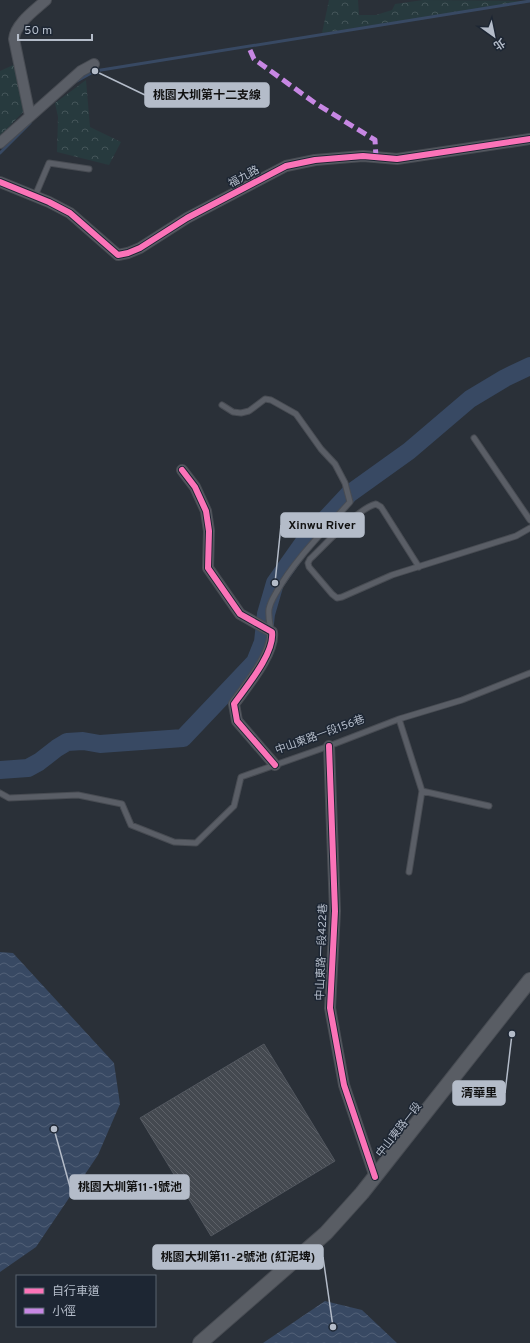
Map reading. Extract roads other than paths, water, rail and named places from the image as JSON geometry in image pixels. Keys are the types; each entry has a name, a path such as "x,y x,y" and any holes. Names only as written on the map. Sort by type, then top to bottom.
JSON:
{"main road":[{"name":"中山東路一段","path":"200,1343 326,1233 375,1176 530,980"}],"street":[{"path":"30,116 14,34 18,27 46,0"},
{"path":"0,144 80,70 94,64"},
{"name":"福九路","path":"0,182 35,196 70,213 118,255 140,248 187,218 286,166 315,160 364,156 397,159 530,139"},
{"path":"182,470 195,487 206,511 209,531 208,568 240,614 268,630 273,638 260,667 234,704 237,721 275,765"},
{"name":"中山東路一段422巷","path":"329,746 335,910 330,1008 344,1085 375,1176"}],"lane":[{"path":"35,196 49,163 89,169"},
{"path":"222,405 233,412 241,413 249,411 265,400 271,400 296,414 321,450 334,464 345,483 350,502 306,550 282,583 272,600 269,609 268,630"},
{"path":"474,438 530,520"},
{"path":"419,567 381,507 376,504 356,516 310,559 308,563 309,567 337,598 392,576 516,536 530,528"},
{"name":"中山東路一段156巷","path":"0,793 9,798 78,795 122,804 131,825 174,842 196,843 234,806 241,777 329,746 399,719 462,700 530,673"},
{"path":"399,719 422,792 408,872"},
{"path":"422,792 489,806"}],"water":[{"path":"0,952 13,953 114,1063 120,1104 98,1155 36,1247 0,1272"},
{"path":"325,1301 362,1310 397,1343 263,1343"}],"waterway":[{"path":"75,82 95,71 530,1"},
{"path":"0,153 30,123"},
{"path":"0,770 28,768 67,742 83,741 100,744 183,738 255,662 263,642 266,614 275,583 304,542 349,494 409,451 470,399 505,378 530,366"}],"place":[{"name":"桃園大圳第十二支線","path":"95,71"},
{"name":"Xinwu River","path":"275,583"},
{"name":"清華里","path":"512,1034"},
{"name":"桃園大圳第11-1號池","path":"54,1129"},
{"name":"桃園大圳第11-2號池 (紅泥埤)","path":"333,1327"}]}
